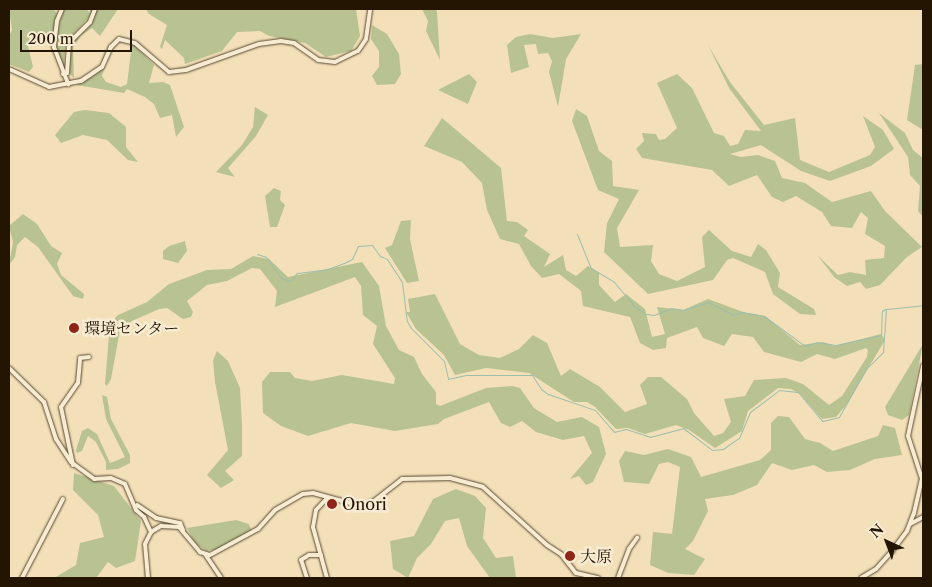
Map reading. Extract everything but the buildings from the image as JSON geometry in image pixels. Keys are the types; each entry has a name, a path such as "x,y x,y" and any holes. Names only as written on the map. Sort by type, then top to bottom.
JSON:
{"street":[{"path":"62,9 57,21 54,47 68,84"},
{"path":"63,74 67,72 69,43 90,22 95,9"},
{"path":"9,69 43,86 68,84 98,71 111,47 119,39 135,43 169,72 186,70 259,44 280,41 294,43 318,60 335,62 358,51 366,39 370,9"},
{"path":"74,465 61,407 78,384 80,358 89,357"},
{"path":"861,578 876,569 910,524 922,479 908,436 923,366"},
{"path":"9,368 39,395 53,421 56,439 74,465 94,479 122,482 129,489 137,506 136,510 144,517 151,532"},
{"path":"205,554 216,553 254,531 275,510 303,494 365,505 406,479 450,478 479,484 547,546 561,554 576,573 598,578"},
{"path":"327,578 314,532 314,515 328,498"},
{"path":"22,578 63,499"},
{"path":"137,506 156,518 180,523 183,530 205,554 221,578"},
{"path":"910,524 923,517"},
{"path":"148,578 144,550 151,532 166,525 183,530"},
{"path":"618,578 629,549 638,538"},
{"path":"307,578 301,560 309,554 321,555"}],"green space":[{"path":"9,9 53,9 57,13 52,42 31,41 32,30 28,46 33,67 29,72 9,64 9,36 12,30"},
{"path":"63,9 87,9 90,14 90,9 118,9 100,36 92,28 80,36 73,48 74,78 69,73 71,43 92,24 91,15 65,44 64,69 57,49 57,34"},
{"path":"146,9 356,9 360,36 351,51 326,57 305,43 269,36 260,31 237,32 222,51 185,64 184,58 165,40 162,49 160,47 167,25 149,14"},
{"path":"422,9 436,9 440,60 426,31 428,21"},
{"path":"372,25 387,34 399,54 401,74 395,84 377,85 372,76 379,67 379,51 371,39"},
{"path":"530,34 553,38 581,34 566,59 558,107 549,72 552,61 548,53 538,54 536,44 524,45 529,67 511,73 507,45 516,37"},
{"path":"132,43 154,65 149,83 163,82 170,85 184,127 176,137 172,115 160,118 154,104 145,97 127,89 124,93 77,85 105,67 102,76 106,82 121,87 127,84"},
{"path":"708,45 730,82 764,125 795,118 800,160 829,172 870,155 875,147 863,116 883,130 894,149 871,166 830,181 801,171 761,145 730,154 741,157 758,155 775,161 782,178 805,183 832,202 871,191 885,211 922,247 907,257 880,285 866,289 860,282 847,286 834,277 818,256 838,275 850,272 866,275 865,260 884,258 885,246 865,234 868,218 861,212 852,228 831,226 822,212 796,196 783,202 772,197 757,175 729,186 712,170 642,158 636,149 644,141 642,133 656,134 659,140 665,139 677,128 657,83 677,74 692,88 714,133 724,136 730,146 738,144 745,130 761,131 729,88"},
{"path":"923,64 923,130 907,120 915,65"},
{"path":"469,74 477,82 468,104 438,90"},
{"path":"255,107 268,115 256,136 228,168 235,177 216,172 242,145 253,127"},
{"path":"576,109 587,116 599,151 612,161 613,186 639,190 617,228 620,247 653,245 651,261 659,274 677,281 705,267 702,237 709,230 732,251 751,257 758,244 766,250 780,273 778,287 814,309 816,315 800,314 773,294 765,272 733,258 727,260 713,280 648,294 604,252 607,223 619,199 598,190 572,121"},
{"path":"85,110 109,113 126,127 126,147 138,162 128,160 107,140 83,135 61,143 55,135 74,112"},
{"path":"879,113 905,133 913,150 923,158 923,217 918,211 920,186 910,175 908,157"},
{"path":"442,118 501,168 507,221 517,222 528,230 524,236 550,254 544,267 563,255 566,270 576,276 588,266 599,273 599,285 615,302 626,294 645,309 652,337 665,334 657,307 683,310 708,299 746,313 765,316 800,345 823,342 835,346 881,334 885,340 847,404 836,417 822,419 800,394 791,389 778,388 748,411 742,431 715,448 689,430 676,425 645,434 628,428 616,429 595,407 587,402 574,402 529,373 486,368 455,375 444,355 416,329 406,312 410,312 408,299 435,294 460,344 479,355 500,358 519,349 533,335 547,343 561,376 570,369 600,387 625,412 647,404 640,385 648,377 661,377 687,399 694,413 714,436 723,433 731,422 724,399 745,396 754,380 786,378 803,384 829,405 842,396 867,357 868,350 866,348 835,359 817,354 801,362 764,352 753,337 732,334 724,346 703,338 697,327 667,338 666,348 653,350 640,343 630,317 583,306 581,291 559,274 542,278 531,266 519,244 500,239 487,210 482,183 462,162 424,146"},
{"path":"274,188 281,191 280,200 285,205 277,227 270,227 265,196"},
{"path":"23,214 37,224 51,246 62,253 57,264 61,275 84,294 83,299 73,296 38,247 25,237 17,245 15,257 9,265 13,242 9,226"},
{"path":"411,220 410,239 419,281 407,283 385,248 392,245 401,221"},
{"path":"185,241 187,251 178,263 163,259 163,251 169,246"},
{"path":"253,256 269,259 288,277 362,262 379,286 386,326 399,350 414,357 422,374 436,392 436,404 440,406 486,388 512,386 520,388 534,408 557,422 582,417 599,427 606,454 593,482 586,485 579,476 570,479 592,453 584,436 563,440 536,432 522,421 510,427 501,423 489,402 444,419 438,424 395,431 351,423 308,436 281,426 263,413 262,382 270,372 290,372 295,378 312,381 342,375 394,384 395,378 373,344 377,326 363,315 361,286 355,277 275,307 277,291 260,269 252,268 227,281 207,285 187,301 193,312 191,317 183,319 167,308 159,309 132,321 120,330 111,379 107,386 105,384 110,323 118,315 147,302 169,284 207,270 231,269"},
{"path":"923,344 909,415 902,420 888,415 885,407"},
{"path":"217,351 228,361 240,388 242,425 242,456 225,471 234,480 221,488 207,475 228,450 215,382 213,360"},
{"path":"102,395 107,397 111,419 130,455 130,463 118,469 106,470 106,462 96,442 88,436 82,451 77,453 76,450 82,431 88,428 97,434 110,463 125,457 106,419"},
{"path":"778,416 789,417 805,439 820,443 833,451 878,436 883,425 895,428 902,455 875,459 850,470 827,472 814,465 792,470 772,463 757,485 733,495 705,499 708,511 693,541 685,549 705,559 694,575 668,573 650,565 653,532 672,534 680,467 668,462 659,464 649,484 624,482 619,461 625,451 644,455 668,449 691,457 701,477 760,460 771,450 771,423"},
{"path":"74,473 114,486 141,521 135,561 116,568 108,562 96,578 54,578 76,565 80,543 104,537 98,515 73,490"},
{"path":"456,489 475,496 486,508 483,538 496,558 513,556 516,578 490,578 467,546 459,518 445,521 431,544 417,558 408,578 393,569 390,541 414,536 433,499"},
{"path":"236,520 249,524 252,533 220,549 206,551 194,542 187,528"}],"waterway":[{"path":"577,234 591,268 614,282 634,306 646,314 654,315 671,308 684,310 708,302 733,315 742,312 764,316 805,346 817,342 836,345 881,335 882,311 885,309"},
{"path":"257,254 266,257 281,278 290,281 297,273 328,269 346,262 352,259 358,246 372,245 380,256 387,259 402,282 407,321 411,328 444,361 448,379 466,375 532,375 541,389 548,394 595,410 614,432 626,429 650,437 683,428 712,450 723,449 739,438 750,412 779,390 798,392 822,421 839,417 866,369 883,352 886,309"},
{"path":"887,309 923,305"}],"place":[{"name":"環境センター","path":"74,328"},
{"name":"Onori","path":"332,504"},
{"name":"大原","path":"570,556"}]}
